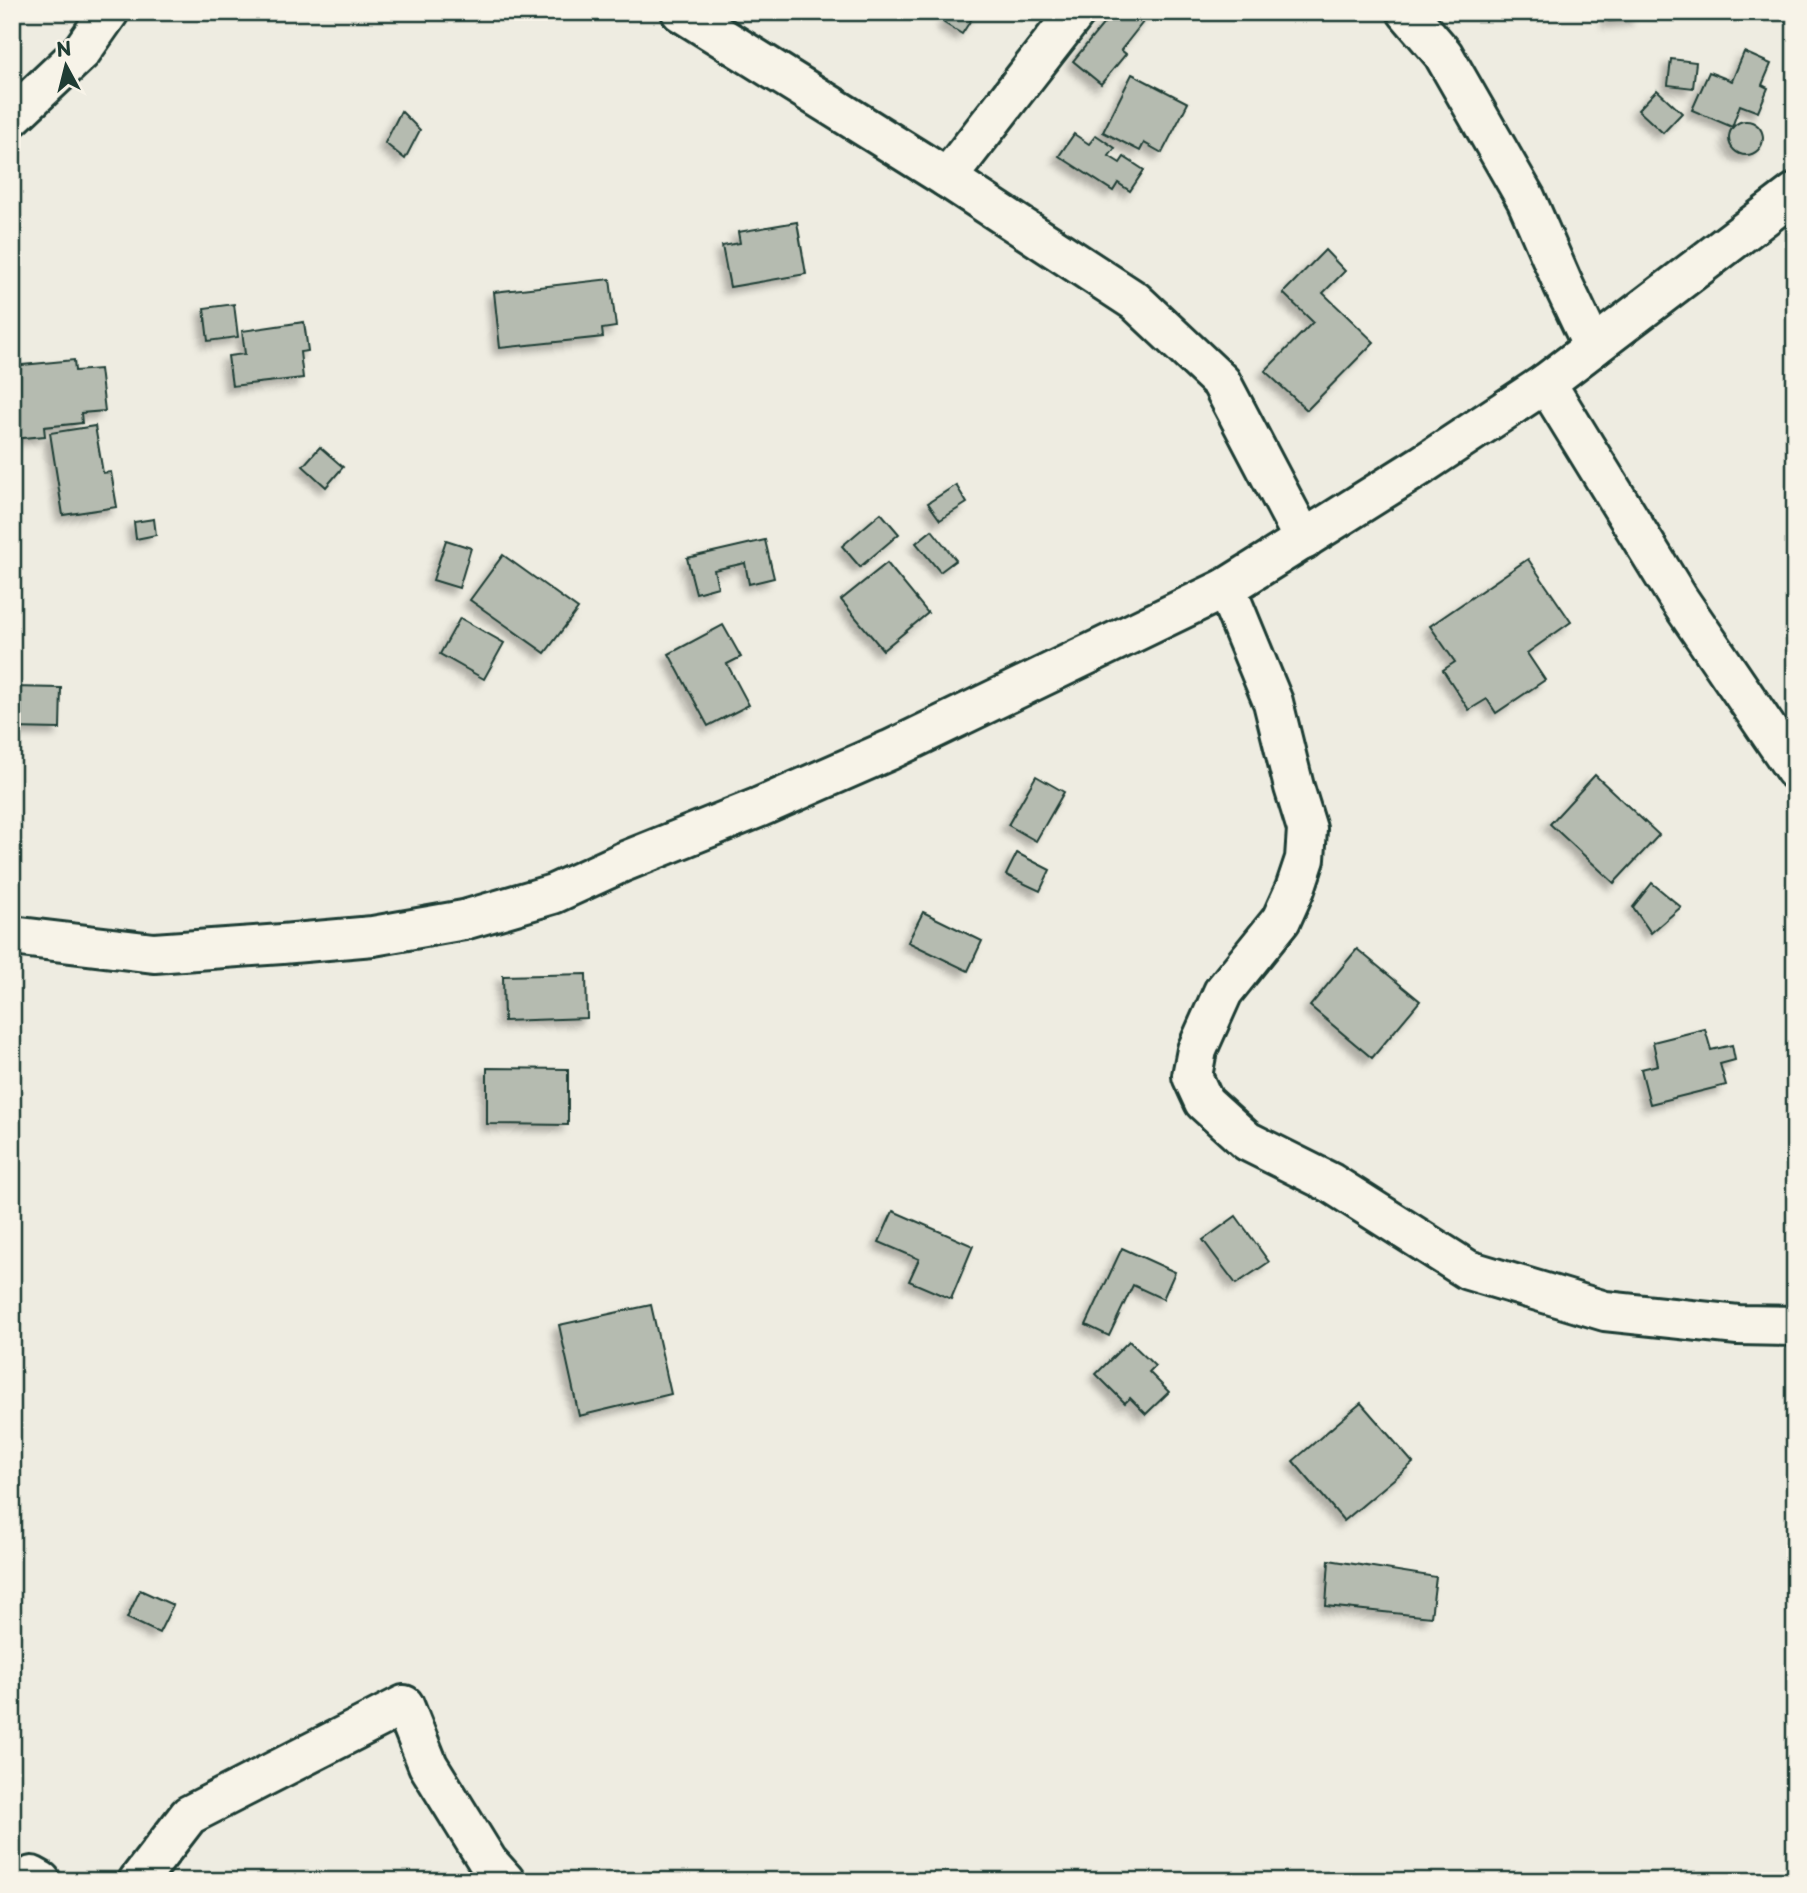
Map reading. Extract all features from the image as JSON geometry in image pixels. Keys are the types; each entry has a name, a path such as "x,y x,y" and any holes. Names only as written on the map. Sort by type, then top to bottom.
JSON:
{"street":[{"path":"12,117 81,52 109,12"},
{"path":"681,12 1136,300 1221,382 1304,540"},
{"path":"947,178 1076,12"},
{"path":"1407,12 1443,54 1526,199 1593,347"},
{"path":"12,936 154,953 373,936 464,920 553,894 866,761 1227,588 1546,383 1795,193"},
{"path":"1546,383 1678,598 1795,770"},
{"path":"1227,588 1272,702 1307,829 1305,859 1281,920 1223,992 1197,1050 1192,1076 1204,1102 1247,1140 1331,1183 1468,1270 1605,1311 1738,1325 1795,1326"},
{"path":"138,1881 189,1815 404,1705 428,1765 488,1861 505,1881"},
{"path":"26,1881 32,1876 41,1881"}],"building":[{"path":"951,12 976,12 962,34 944,23"},
{"path":"1113,12 1151,12 1121,50 1126,54 1101,84 1073,61"},
{"path":"1608,12 1637,12 1637,18 1609,21"},
{"path":"1744,52 1771,64 1762,85 1768,88 1758,112 1740,105 1732,127 1692,110 1709,72 1732,81"},
{"path":"1671,59 1696,62 1693,88 1668,85"},
{"path":"1132,74 1188,103 1162,153 1144,143 1140,151 1103,132"},
{"path":"1657,90 1682,113 1663,133 1638,110"},
{"path":"401,111 420,130 405,159 385,143"},
{"path":"1746,121 1758,126 1763,138 1758,150 1746,155 1734,150 1729,138 1734,126"},
{"path":"1074,134 1089,144 1096,135 1115,148 1109,156 1120,163 1124,157 1144,170 1130,191 1118,183 1113,191 1059,156"},
{"path":"797,222 806,274 730,287 722,246 740,243 738,232"},
{"path":"1325,250 1345,271 1323,293 1374,342 1307,410 1265,371 1313,322 1283,293"},
{"path":"610,279 616,327 602,329 603,337 500,348 494,292"},
{"path":"234,304 238,337 208,341 204,308"},
{"path":"304,322 308,351 300,352 303,378 232,386 228,356 245,354 242,331"},
{"path":"74,360 75,371 100,369 105,411 81,413 82,423 44,427 45,436 12,439 12,366"},
{"path":"95,426 103,473 111,472 117,507 63,515 50,433"},
{"path":"320,447 343,467 326,487 303,466"},
{"path":"956,485 967,503 940,520 928,503"},
{"path":"881,513 899,534 860,567 842,546"},
{"path":"154,519 156,535 136,539 134,522"},
{"path":"932,530 956,560 940,572 916,543"},
{"path":"446,540 471,548 459,588 433,580"},
{"path":"765,540 774,578 749,584 745,563 714,570 718,587 696,593 687,558"},
{"path":"503,555 578,609 545,653 470,600"},
{"path":"1528,559 1571,622 1527,653 1545,680 1496,713 1487,699 1469,710 1443,670 1455,662 1430,626"},
{"path":"887,563 928,613 883,650 841,600"},
{"path":"460,618 504,643 484,679 440,654"},
{"path":"723,625 741,657 727,664 749,705 708,726 669,654"},
{"path":"12,687 61,688 60,729 12,728"},
{"path":"1595,775 1659,835 1614,883 1550,824"},
{"path":"1036,776 1064,792 1036,841 1008,825"},
{"path":"1017,853 1050,870 1040,891 1006,875"},
{"path":"1652,883 1681,907 1651,933 1633,907"},
{"path":"923,912 982,941 968,971 908,942"},
{"path":"1357,949 1420,1001 1372,1058 1310,1006"},
{"path":"586,974 587,1018 504,1021 503,976"},
{"path":"1705,1029 1711,1050 1732,1045 1735,1060 1720,1064 1726,1085 1650,1104 1641,1069 1658,1065 1653,1042"},
{"path":"487,1068 568,1069 568,1125 487,1124"},
{"path":"893,1211 973,1246 951,1299 909,1281 919,1259 879,1242"},
{"path":"1236,1216 1269,1262 1236,1284 1203,1240"},
{"path":"1122,1248 1175,1272 1163,1299 1133,1285 1109,1336 1086,1325"},
{"path":"651,1305 671,1394 579,1416 559,1325"},
{"path":"1129,1341 1155,1366 1149,1372 1169,1392 1146,1414 1130,1398 1125,1403 1096,1374"},
{"path":"1361,1403 1413,1463 1344,1521 1293,1461"},
{"path":"1329,1560 1436,1577 1431,1617 1326,1606"},
{"path":"140,1590 173,1605 159,1633 127,1618"}]}
